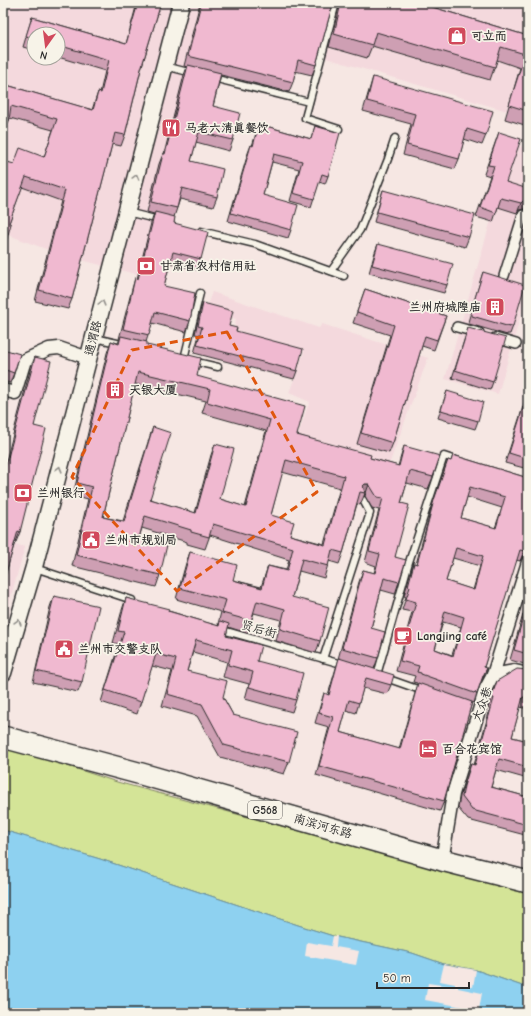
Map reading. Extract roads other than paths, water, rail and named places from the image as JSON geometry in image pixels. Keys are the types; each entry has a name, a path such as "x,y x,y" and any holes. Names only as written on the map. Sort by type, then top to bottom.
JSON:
{"highway":[{"name":"南滨河东路","path":"3,726 528,871"},
{"name":"南滨河东路","path":"3,737 138,773 442,860 528,882"}],"street":[{"name":"通渭路","path":"3,673 34,567 181,3"},
{"path":"504,276 523,215"},
{"path":"457,327 516,344"},
{"path":"3,390 15,393 25,360 49,349 60,348 88,358"},
{"name":"大众巷","path":"444,849 453,794 475,709 493,675 528,562"},
{"path":"493,675 515,671 528,674"}],"lane":[{"path":"336,3 305,118 339,129"},
{"path":"165,66 195,74"},
{"path":"203,75 309,102"},
{"path":"331,271 360,230 395,138"},
{"path":"126,212 162,221"},
{"path":"191,228 255,244 344,276"},
{"path":"184,359 200,293"},
{"path":"94,337 124,345"},
{"path":"176,357 218,367"},
{"path":"377,675 409,562 444,456 467,463"},
{"path":"323,659 370,513 363,500"},
{"path":"34,567 141,603"},
{"name":"贤后街","path":"214,628 350,667"},
{"path":"370,673 430,694"}],"water":[{"path":"3,830 100,859 333,936 412,953 444,964 476,970 528,988 528,1013 3,1013"}],"place":[{"name":"可立而","path":"457,36"},
{"name":"马老六清真餐饮","path":"171,128"},
{"name":"甘肃省农村信用社","path":"146,266"},
{"name":"兰州府城隍庙","path":"495,307"},
{"name":"天银大厦","path":"115,390"},
{"name":"兰州银行","path":"23,493"},
{"name":"兰州市规划局","path":"91,540"},
{"name":"Langjing café","path":"403,636"},
{"name":"兰州市交警支队","path":"64,649"},
{"name":"百合花宾馆","path":"428,749"}]}
